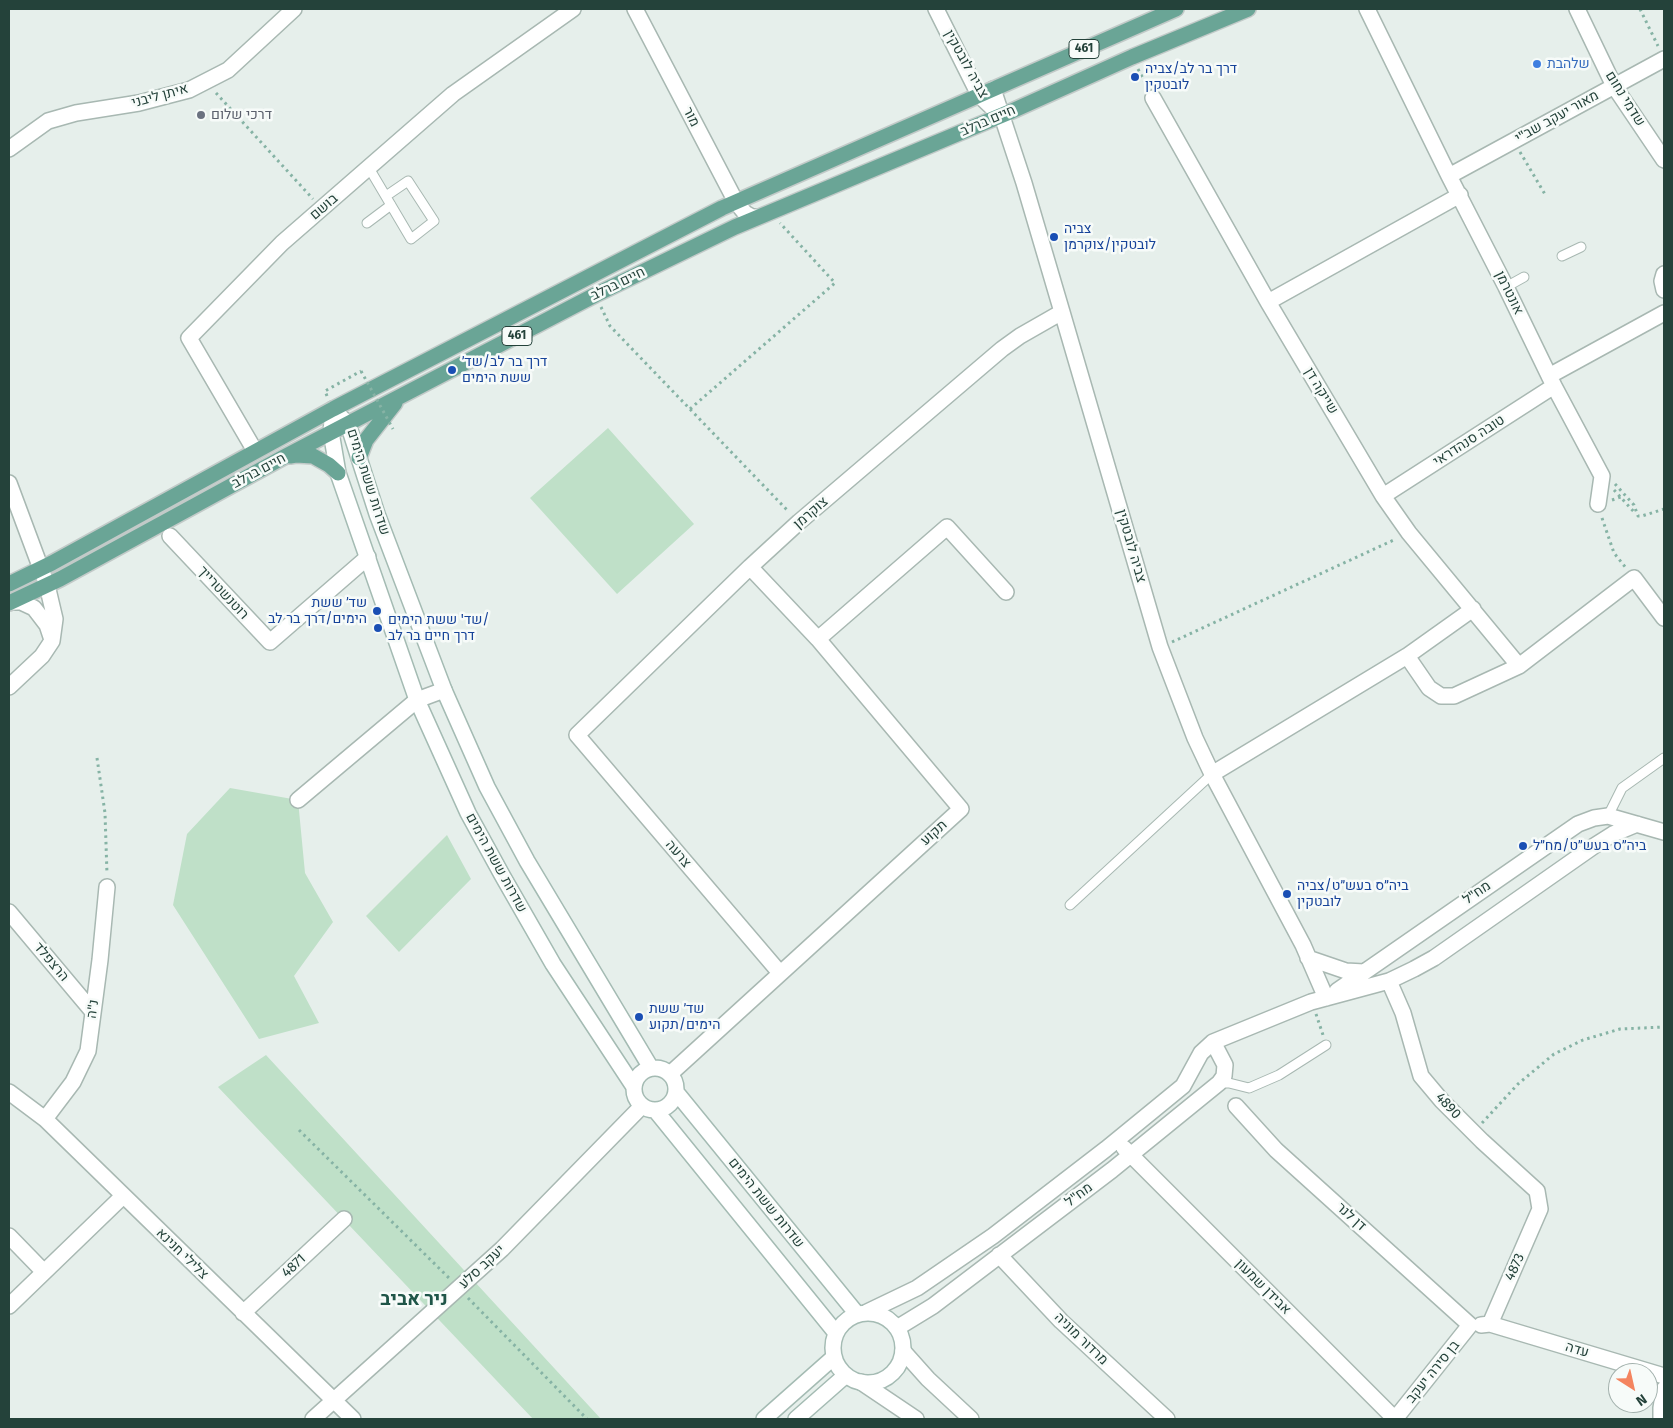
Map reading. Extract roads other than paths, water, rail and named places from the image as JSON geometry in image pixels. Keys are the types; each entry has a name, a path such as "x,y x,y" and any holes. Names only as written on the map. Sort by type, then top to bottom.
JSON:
{"main road":[{"name":"חיים ברלב","path":"9,584 41,569 333,408 736,202 1176,9"},
{"name":"חיים ברלב","path":"10,603 47,585 331,432 595,295 763,214 1001,116 1132,57 1248,9"},
{"path":"359,458 359,453 377,424 402,396"},
{"path":"282,458 296,455 313,456 329,465 338,473"}],"street":[{"name":"איתן ליבני","path":"9,149 48,120 189,90 228,70 294,9"},
{"name":"בושם","path":"255,451 189,338 282,243 453,94 573,9"},
{"name":"מור","path":"635,9 736,202 745,213 752,217 763,214"},
{"name":"צביה לובטקין","path":"936,9 1001,116 1024,183 1160,647 1195,738 1212,774 1308,958 1319,1000"},
{"name":"אונטרמן","path":"1367,9 1551,381 1602,476 1598,504"},
{"name":"שדמי נחום","path":"1576,9 1614,86 1664,160"},
{"name":"מאור יעקב שב\"י","path":"1449,176 1614,86 1662,54"},
{"name":"שייקה דן","path":"1153,98 1268,302 1384,496 1409,533 1519,666"},
{"path":"1268,302 1460,195"},
{"path":"1664,274 1662,281 1664,290"},
{"name":"צוקרמן","path":"577,735 799,522 1002,349 1020,336 1062,312"},
{"name":"טובה סנהדראי","path":"1384,496 1551,381 1664,313"},
{"name":"שדרות ששת הימים","path":"333,408 348,424 377,514 444,690 488,787 527,861 651,1068"},
{"name":"שדרות ששת הימים","path":"333,408 331,432 338,473 417,700 468,813 498,867 553,964 634,1087"},
{"path":"9,483 47,585 55,619 52,641 42,656 9,687"},
{"path":"818,639 947,527 1006,592"},
{"name":"רוטנשטרייך","path":"170,536 270,642 368,557"},
{"name":"תקוע","path":"670,1074 961,809 818,639 750,567"},
{"path":"1407,656 1429,688 1441,696 1454,696 1519,666 1634,578 1664,618"},
{"path":"10,603 21,602 34,608 47,625 52,641"},
{"path":"1212,774 1407,656 1473,609"},
{"path":"298,800 417,700 444,690"},
{"name":"צרעה","path":"577,735 780,973"},
{"name":"מח\"ל","path":"1319,1000 1364,972 1578,824 1594,818 1608,816 1664,832"},
{"name":"מח\"ל","path":"862,1313 917,1288 993,1236 1106,1149 1183,1086 1201,1053 1214,1042 1319,1000 1390,981 1414,970 1594,846 1613,834 1637,824"},
{"name":"נ\"ה","path":"45,1119 72,1082 88,1052 107,887"},
{"name":"הרצפלד","path":"9,912 93,1012"},
{"path":"1308,958 1346,971 1364,972"},
{"name":"4890","path":"1390,981 1403,1013 1421,1076 1442,1101 1473,1132 1537,1191 1540,1209"},
{"path":"1214,1042 1225,1065 1224,1076 1219,1083"},
{"path":"651,1068 658,1068 670,1074 676,1086 676,1092 674,1099 669,1105 663,1109 649,1108 637,1101 634,1087 639,1074 651,1068"},
{"name":"מח\"ל","path":"898,1328 933,1306 1219,1083"},
{"name":"צלילי חנינא","path":"9,1092 45,1119 352,1419"},
{"name":"שדרות ששת הימים","path":"676,1092 862,1313"},
{"name":"דן לנר","path":"1236,1106 1276,1150 1470,1325"},
{"name":"שדרות ששת הימים","path":"649,1108 836,1333"},
{"name":"יעקב סלע","path":"314,1419 502,1249 649,1108"},
{"name":"אבידן שמעון","path":"1117,1139 1395,1419"},
{"path":"9,1306 123,1196"},
{"name":"4873","path":"1490,1324 1540,1209"},
{"name":"4871","path":"243,1313 344,1219"},
{"path":"9,1236 44,1272"},
{"name":"מרדור מוניה","path":"999,1255 1061,1321 1167,1419"},
{"path":"862,1313 879,1314 889,1319 898,1328 903,1351 900,1363 884,1379 873,1383 853,1380 838,1367 833,1349 836,1333 848,1318 862,1313"},
{"name":"עדה","path":"1470,1325 1490,1324 1664,1376"},
{"name":"בן סירה יעקב","path":"1395,1419 1470,1325"},
{"path":"903,1351 928,1379 971,1419"},
{"path":"764,1419 834,1357"},
{"path":"796,1419 846,1375"},
{"path":"861,1382 916,1419"},
{"path":"1661,1419 1664,1389"}],"lane":[{"path":"367,223 389,200 408,181 434,222 411,239 389,200 369,168"},
{"path":"1562,256 1581,247"},
{"path":"1506,287 1524,277"},
{"path":"1608,816 1622,788 1664,758"},
{"path":"1070,906 1212,774"},
{"path":"1219,1083 1230,1083 1249,1088 1279,1075 1326,1045"}],"place":[{"name":"שלהבת","path":"1537,64"},
{"name":"דרך בר לב/צביה לובטקין","path":"1135,77"},
{"name":"דרכי שלום","path":"201,115"},
{"name":"צביה לובטקין/צוקרמן","path":"1054,237"},
{"name":"דרך בר לב/שד׳ ששת הימים","path":"452,370"},
{"name":"שד׳ ששת הימים/דרך בר לב","path":"377,611"},
{"name":"שד' ששת הימים/ דרך חיים בר לב","path":"378,628"},
{"name":"ביה״ס בעש״ט/מח״ל","path":"1523,846"},
{"name":"ביה״ס בעש״ט/צביה לובטקין","path":"1287,894"},
{"name":"שד׳ ששת הימים/תקוע","path":"639,1017"}],"district":[{"name":"ניר אביב","path":"414,1300"}]}
